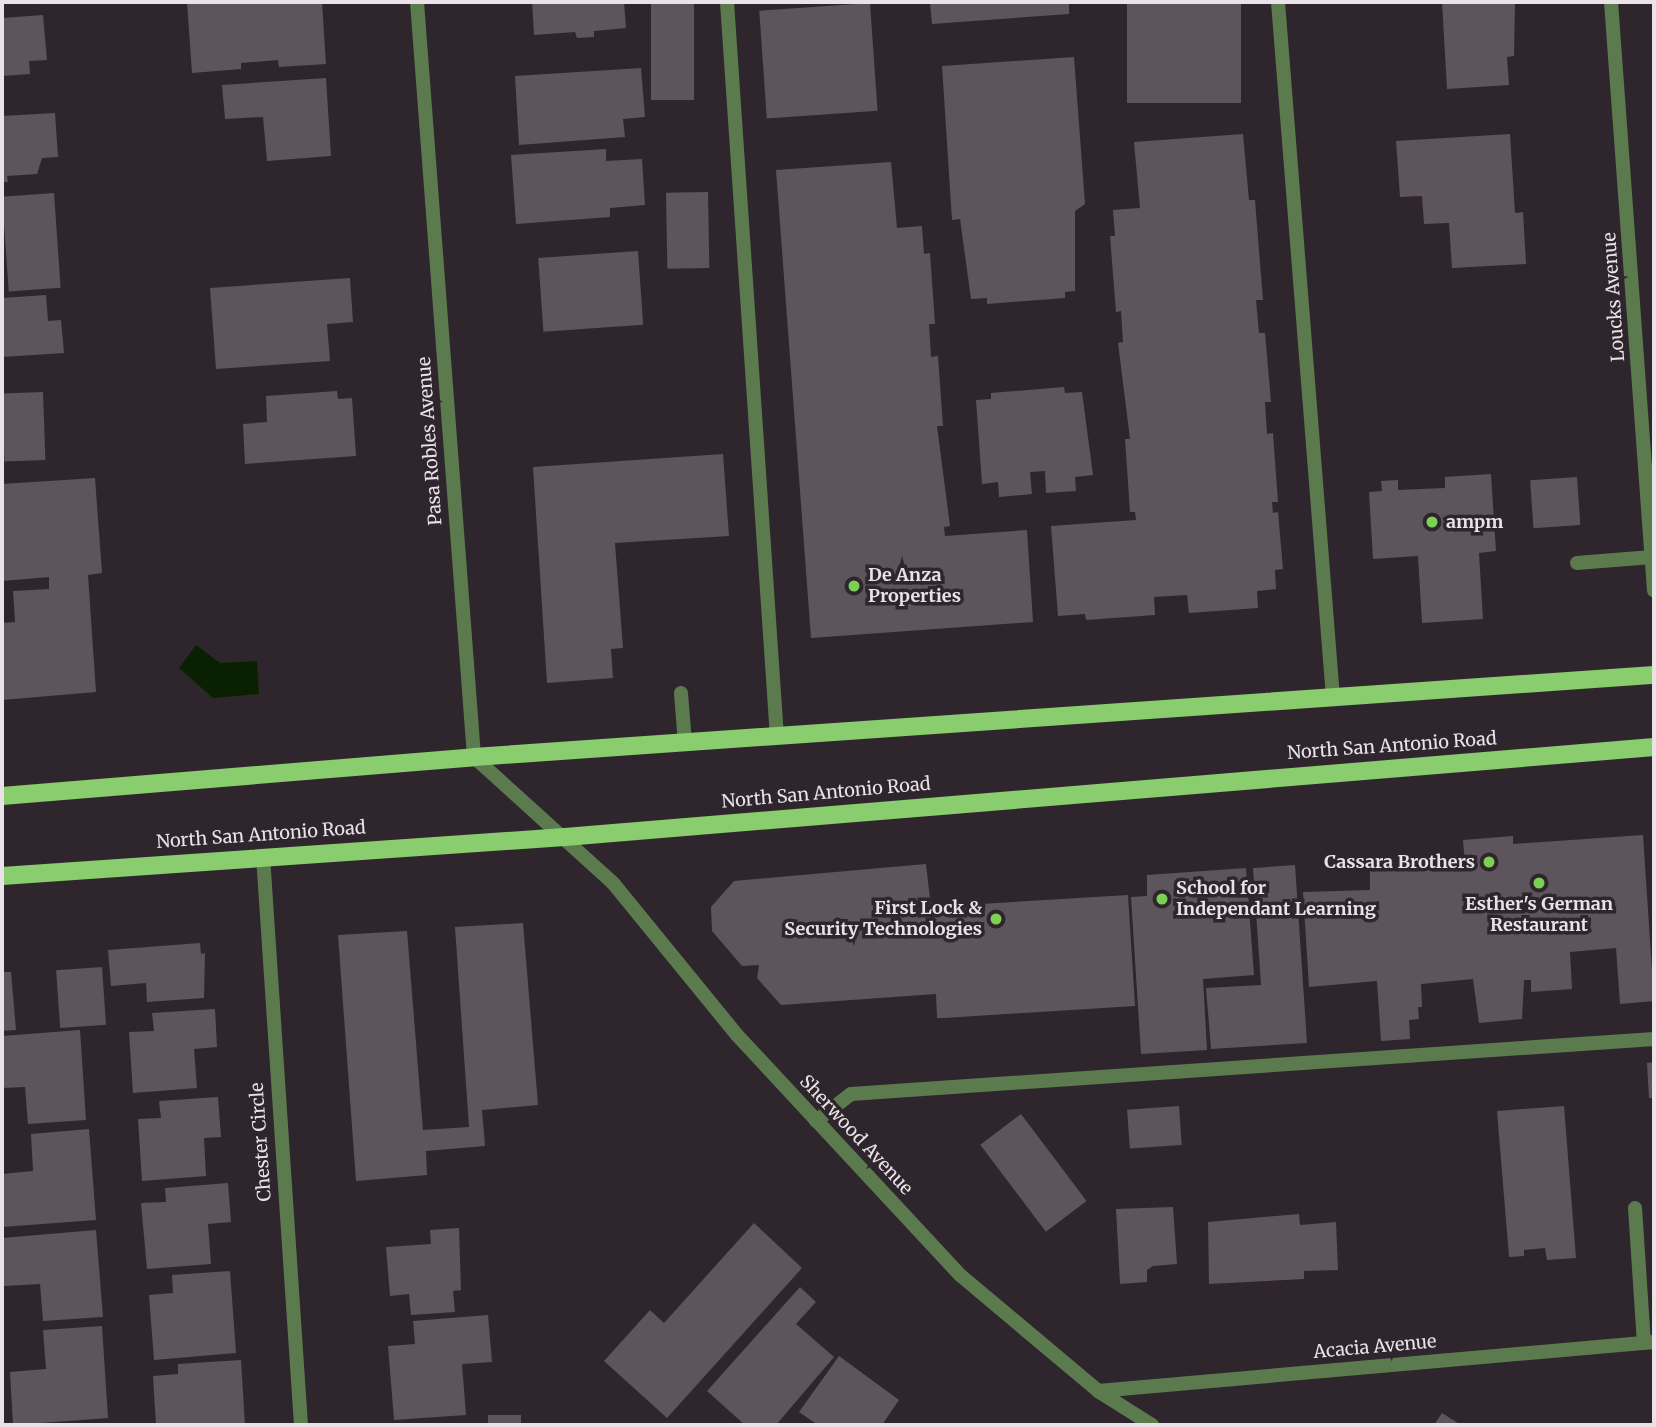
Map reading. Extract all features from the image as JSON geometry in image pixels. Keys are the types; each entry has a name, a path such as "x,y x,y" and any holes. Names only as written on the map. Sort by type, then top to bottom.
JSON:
{"main road":[{"path":"2,796 474,757 1654,675"},
{"name":"North San Antonio Road","path":"2,876 565,837 1654,747"}],"street":[{"name":"Pasa Robles Avenue","path":"417,2 474,757"},
{"path":"727,2 777,737"},
{"path":"1278,2 1332,698"},
{"name":"Loucks Avenue","path":"1611,2 1654,590"},
{"path":"1577,563 1652,557"},
{"path":"681,693 685,744"},
{"path":"474,757 565,837"},
{"name":"Sherwood Avenue","path":"565,837 613,883 662,948 816,1121 960,1275 1098,1391 1152,1425"},
{"name":"Chester Circle","path":"263,856 301,1425"},
{"path":"816,1121 852,1094 1654,1038"},
{"path":"1635,1208 1649,1343"},
{"name":"Acacia Avenue","path":"1098,1391 1649,1343"}],"shaded area":[{"path":"196,645 220,663 257,661 259,694 213,698 179,668"}],"building":[{"path":"187,2 322,2 326,64 279,67 278,60 241,63 241,69 192,73"},
{"path":"532,2 624,2 626,28 594,31 594,37 577,38 575,32 534,35"},
{"path":"651,2 694,2 694,100 651,100"},
{"path":"930,2 1069,2 1069,14 932,24"},
{"path":"1127,2 1241,2 1241,103 1127,103"},
{"path":"1442,2 1515,2 1514,56 1507,57 1509,85 1447,89"},
{"path":"870,3 878,111 767,118 759,11"},
{"path":"43,15 47,60 29,61 30,74 2,76 2,18"},
{"path":"1074,57 1085,204 1075,211 1075,291 1065,292 1065,298 987,304 987,298 971,299 960,219 952,220 942,66"},
{"path":"641,68 645,117 623,119 625,137 519,145 515,76"},
{"path":"326,78 331,156 267,161 263,117 225,119 222,85"},
{"path":"55,113 58,157 42,158 37,174 7,176 8,182 2,182 2,116"},
{"path":"1243,134 1249,200 1255,200 1263,300 1256,300 1259,333 1265,333 1271,402 1265,402 1267,434 1273,433 1278,502 1272,502 1273,513 1278,512 1283,569 1275,570 1276,589 1257,591 1258,608 1189,613 1187,595 1154,597 1155,615 1086,620 1085,614 1058,616 1051,526 1136,520 1135,512 1130,512 1125,439 1130,439 1118,343 1123,342 1121,311 1116,312 1110,236 1115,236 1113,210 1140,208 1134,142"},
{"path":"1510,134 1515,213 1523,212 1526,264 1452,268 1449,223 1424,224 1422,196 1400,197 1396,141"},
{"path":"606,149 606,161 642,159 645,205 610,208 610,217 516,224 511,155"},
{"path":"891,162 897,228 922,226 924,254 930,253 935,324 929,324 931,357 938,356 943,426 937,426 950,526 944,527 945,536 1027,530 1033,622 811,638 776,170"},
{"path":"708,192 709,268 667,269 666,193"},
{"path":"54,193 61,288 9,291 2,197"},
{"path":"638,251 643,325 543,332 538,258"},
{"path":"350,278 353,322 327,324 330,361 216,369 210,288"},
{"path":"46,295 48,321 61,320 64,353 2,357 2,298"},
{"path":"1064,387 1065,393 1082,392 1093,475 1075,477 1076,491 1046,493 1045,471 1030,472 1032,494 999,497 998,482 982,484 976,400 991,399 991,393"},
{"path":"337,391 338,399 352,398 356,456 245,464 243,424 267,422 266,396"},
{"path":"43,392 45,460 4,461 2,393"},
{"path":"723,454 729,536 615,543 623,648 611,649 613,678 547,683 533,467"},
{"name":"ampm","path":"1491,474 1496,551 1479,553 1483,619 1422,623 1418,556 1373,559 1369,492 1382,491 1381,481 1398,480 1398,490 1445,488 1445,477"},
{"path":"1577,477 1580,525 1533,528 1530,480"},
{"path":"95,478 102,573 88,575 96,692 2,700 2,623 15,622 13,591 49,589 49,577 2,581 2,484"},
{"path":"1643,835 1654,1001 1620,1004 1616,948 1570,952 1572,989 1531,992 1531,980 1524,980 1522,1019 1479,1023 1473,979 1421,984 1422,1007 1418,1007 1419,1019 1409,1020 1410,1039 1381,1041 1377,981 1309,987 1303,892 1370,890 1370,871 1465,864 1463,840 1513,836 1513,844"},
{"path":"926,864 931,907 1128,895 1135,1006 937,1018 936,994 781,1005 757,978 759,965 742,966 712,931 711,907 734,881"},
{"path":"1295,865 1307,1043 1211,1049 1206,988 1261,985 1253,868"},
{"path":"1246,868 1254,975 1203,979 1207,1050 1141,1054 1131,897 1147,896 1147,875"},
{"path":"523,923 538,1105 482,1110 485,1146 426,1151 427,1175 356,1181 338,935 407,931 423,1130 469,1127 455,927"},
{"path":"200,943 201,954 205,953 204,998 147,1002 146,983 111,986 108,950"},
{"path":"102,967 106,1025 60,1028 56,970"},
{"path":"2,972 11,972 16,1030 2,1031"},
{"path":"215,1009 217,1047 194,1049 197,1088 133,1093 129,1032 154,1031 152,1013"},
{"path":"80,1030 86,1120 28,1124 25,1087 2,1088 2,1036"},
{"path":"1654,1062 1654,1098 1649,1098 1647,1063"},
{"path":"218,1097 221,1137 204,1138 206,1176 142,1181 138,1119 161,1118 159,1101"},
{"path":"1179,1106 1182,1145 1130,1149 1127,1110"},
{"path":"1564,1106 1576,1258 1547,1260 1545,1248 1524,1250 1524,1256 1509,1257 1497,1111"},
{"path":"1021,1114 1087,1201 1046,1232 980,1145"},
{"path":"89,1129 96,1220 2,1227 2,1174 33,1171 31,1134"},
{"path":"228,1183 231,1222 208,1224 211,1264 147,1269 141,1203 166,1202 165,1188"},
{"path":"1173,1207 1177,1264 1153,1266 1147,1270 1147,1282 1120,1284 1116,1209"},
{"path":"1299,1214 1300,1225 1336,1222 1338,1270 1304,1271 1304,1279 1209,1284 1208,1222"},
{"path":"754,1223 802,1268 667,1418 604,1361 650,1310 664,1323"},
{"path":"459,1228 461,1290 453,1291 455,1312 411,1315 409,1294 390,1296 386,1247 431,1244 430,1230"},
{"path":"96,1230 103,1317 43,1321 40,1284 4,1286 2,1238"},
{"path":"230,1271 236,1353 154,1360 149,1295 173,1293 172,1275"},
{"path":"800,1287 816,1302 796,1324 834,1357 776,1425 745,1425 707,1391"},
{"path":"488,1315 492,1362 462,1364 466,1415 394,1420 388,1346 415,1344 413,1321"},
{"path":"102,1326 108,1418 13,1425 10,1372 46,1369 43,1330"},
{"path":"839,1356 899,1400 882,1425 818,1425 799,1412"},
{"path":"241,1360 245,1425 156,1425 153,1376 178,1374 178,1364"},
{"path":"1442,1413 1461,1425 1434,1425"},
{"path":"488,1415 521,1415 521,1425 488,1425"}],"place":[{"name":"ampm","path":"1432,522"},
{"name":"De Anza Properties","path":"854,586"},
{"name":"Cassara Brothers","path":"1489,862"},
{"name":"Esther's German Restaurant","path":"1539,883"},
{"name":"School for Independant Learning","path":"1162,899"},
{"name":"First Lock & Security Technologies","path":"996,919"}]}
